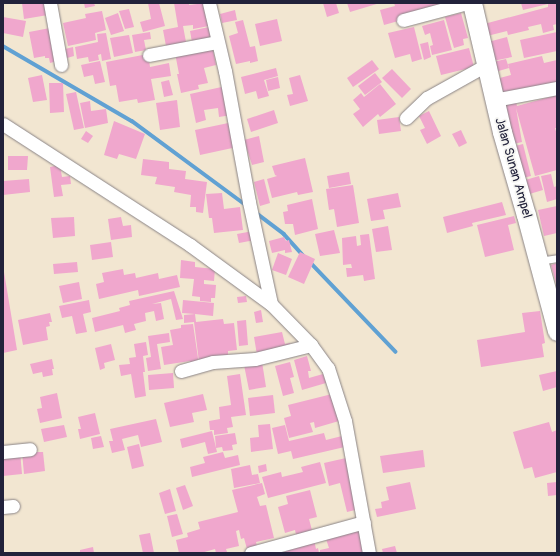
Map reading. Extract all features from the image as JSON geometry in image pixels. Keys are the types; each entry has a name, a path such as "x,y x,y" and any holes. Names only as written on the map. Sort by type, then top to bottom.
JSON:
{"main road":[{"name":"Jalan Sunan Ampel","path":"472,3 494,100 548,259 557,331"}],"street":[{"path":"50,3 61,65"},
{"path":"208,3 225,71 249,202 271,304"},
{"path":"403,20 467,3"},
{"path":"148,55 217,42"},
{"path":"406,118 424,101 486,64"},
{"path":"494,100 557,88"},
{"path":"3,124 190,245 271,304 311,345 328,368 345,421 370,553"},
{"path":"180,371 213,362 256,359 311,345"},
{"path":"3,452 30,449"},
{"path":"251,553 364,522"}],"building":[{"path":"22,3 46,3 48,15 24,19"},
{"path":"84,3 94,3 95,6 85,8"},
{"path":"148,3 159,3 165,26 143,32 140,22 151,19"},
{"path":"174,3 189,3 189,5 205,3 209,26 193,29 193,25 183,26 186,42 166,46 163,30 178,27"},
{"path":"323,3 336,3 339,13 327,17"},
{"path":"347,3 380,3 350,12"},
{"path":"394,3 444,3 445,8 384,25 380,10 395,6"},
{"path":"521,3 557,3 557,24 553,25 554,30 543,33 541,24 528,27 529,30 508,35 507,31 487,36 484,24 548,7 548,4 523,10"},
{"path":"129,9 134,27 125,29 119,11"},
{"path":"235,10 237,20 222,23 220,14"},
{"path":"102,11 106,30 95,33 96,40 68,46 63,23 86,18 85,14"},
{"path":"118,13 124,31 111,35 105,18"},
{"path":"461,13 468,38 463,39 464,45 454,48 445,17"},
{"path":"3,17 26,21 23,37 3,33"},
{"path":"277,19 282,41 260,46 255,24"},
{"path":"243,20 250,47 255,46 258,61 236,64 229,36 238,33 235,22"},
{"path":"444,20 452,50 432,55 430,46 433,45 430,33 425,35 422,26"},
{"path":"209,27 212,41 192,42 190,31"},
{"path":"414,27 422,59 412,62 410,54 395,58 388,33"},
{"path":"50,28 57,61 50,63 49,58 45,58 45,56 34,58 29,32"},
{"path":"150,32 151,39 144,40 146,50 135,52 132,35"},
{"path":"557,32 557,51 524,58 520,40"},
{"path":"106,33 111,59 102,61 101,54 98,55 99,60 89,62 88,57 77,59 75,47 98,42 97,34"},
{"path":"129,35 133,53 114,57 110,38"},
{"path":"507,37 512,57 493,61 488,42"},
{"path":"428,42 431,57 424,60 420,44"},
{"path":"212,45 216,65 204,68 208,83 198,85 199,89 181,93 175,53"},
{"path":"73,47 74,56 67,58 65,49"},
{"path":"469,48 474,67 441,75 436,56"},
{"path":"148,54 150,67 169,63 171,76 151,79 155,100 138,103 137,99 119,102 116,85 110,86 106,62"},
{"path":"542,56 544,63 557,60 557,84 501,99 496,79 511,75 508,64"},
{"path":"506,59 509,68 495,72 493,62"},
{"path":"372,60 379,69 353,87 347,78"},
{"path":"100,61 105,82 95,84 93,75 84,77 81,65"},
{"path":"276,68 278,76 264,80 269,96 258,99 256,91 245,94 241,77"},
{"path":"392,69 411,89 402,98 382,78"},
{"path":"375,73 382,82 365,95 358,86"},
{"path":"42,75 47,100 33,102 28,78"},
{"path":"300,75 308,101 290,106 287,95 293,94 289,78"},
{"path":"278,77 280,88 268,91 266,80"},
{"path":"169,80 173,95 164,97 161,82"},
{"path":"49,83 63,83 64,112 50,113"},
{"path":"380,84 396,104 380,117 378,114 363,127 353,114 360,109 353,100 361,93 364,97"},
{"path":"226,86 231,115 219,117 218,108 204,110 206,120 196,123 190,94"},
{"path":"76,92 84,128 74,130 66,94"},
{"path":"557,95 557,128 555,128 557,135 557,170 535,176 516,108 522,142 509,145 498,101 515,97 517,106"},
{"path":"177,100 180,127 160,130 156,103"},
{"path":"90,101 91,111 106,109 108,123 85,128 80,103"},
{"path":"274,110 278,123 251,132 247,119"},
{"path":"429,111 441,136 427,144 420,130 425,128 419,116"},
{"path":"399,117 401,131 379,134 377,120"},
{"path":"114,121 145,134 136,159 119,154 117,159 104,155"},
{"path":"233,122 237,147 200,155 195,130"},
{"path":"461,130 467,143 459,147 452,134"},
{"path":"86,131 93,136 88,143 81,139"},
{"path":"259,136 264,162 252,165 244,140"},
{"path":"523,144 531,176 519,179 511,147"},
{"path":"8,156 28,156 27,170 8,170"},
{"path":"305,158 313,192 298,195 297,192 272,198 267,179 277,176 275,175 272,166"},
{"path":"143,159 169,162 169,169 186,171 185,179 207,182 203,213 196,212 196,207 190,207 191,195 174,192 175,187 155,184 157,177 141,175"},
{"path":"60,165 62,177 70,176 71,184 61,185 63,196 54,197 50,167"},
{"path":"349,172 351,184 329,188 327,176"},
{"path":"551,174 554,187 557,186 557,199 547,202 541,176"},
{"path":"539,176 543,190 526,195 522,181"},
{"path":"29,179 30,192 3,195 3,181"},
{"path":"264,179 270,203 260,206 254,182"},
{"path":"353,185 359,223 337,227 334,209 329,210 326,189"},
{"path":"222,193 224,209 240,207 243,230 214,233 212,218 209,218 206,194"},
{"path":"398,193 401,207 383,210 385,219 371,221 367,199"},
{"path":"312,199 318,229 295,235 293,224 285,224 283,212 288,211 287,205"},
{"path":"502,202 506,215 472,223 473,226 447,233 443,217"},
{"path":"557,206 557,233 544,236 538,210"},
{"path":"514,216 516,223 508,225 514,250 485,257 477,225"},
{"path":"74,217 75,236 53,238 51,218"},
{"path":"121,217 123,226 131,225 132,237 111,240 108,219"},
{"path":"388,226 392,250 376,252 372,229"},
{"path":"334,230 340,253 320,256 315,234"},
{"path":"253,231 255,240 239,243 237,234"},
{"path":"369,234 375,279 364,281 363,275 347,277 346,268 352,268 351,264 343,265 342,238 356,236 357,246 361,245 360,235"},
{"path":"284,237 286,241 289,240 292,252 285,253 285,250 272,253 269,241"},
{"path":"111,242 113,257 92,260 90,245"},
{"path":"300,252 315,259 304,284 288,277"},
{"path":"278,253 292,259 286,275 272,270"},
{"path":"181,260 195,262 195,267 215,269 214,281 204,280 204,284 216,285 215,298 211,298 211,302 200,301 200,297 192,296 194,279 180,278"},
{"path":"77,262 78,272 54,274 53,264"},
{"path":"557,263 557,283 556,283 551,265"},
{"path":"3,266 17,350 3,353"},
{"path":"123,269 124,275 135,273 136,278 158,273 159,279 177,275 180,287 139,296 138,290 99,299 96,284 104,282 102,273"},
{"path":"79,282 82,299 63,303 59,286"},
{"path":"174,291 183,319 176,320 171,299 152,304 161,303 164,319 156,321 154,311 145,313 146,321 134,324 136,330 125,333 123,325 95,332 92,318 120,311 119,308 130,305 129,301"},
{"path":"246,296 247,302 238,303 237,297"},
{"path":"89,300 91,312 83,314 87,332 76,334 72,316 62,318 59,306"},
{"path":"183,300 214,303 213,316 182,313"},
{"path":"261,310 263,322 256,323 254,312"},
{"path":"540,311 545,343 542,344 544,357 481,367 477,340 525,332 522,313"},
{"path":"50,313 52,322 49,322 50,326 46,327 48,340 23,345 18,320"},
{"path":"195,314 196,322 223,319 224,324 234,323 237,350 228,351 228,359 199,362 194,322 184,323 184,315"},
{"path":"246,320 248,345 239,346 237,321"},
{"path":"193,324 199,365 191,366 190,361 164,365 161,347 173,345 170,330 181,328 181,325"},
{"path":"282,332 285,344 290,343 292,349 257,355 254,337"},
{"path":"169,333 170,342 157,344 161,369 148,371 146,358 151,357 148,336"},
{"path":"146,342 148,355 143,356 145,372 143,372 146,396 135,398 131,374 121,376 119,365 130,364 129,358 136,357 134,344"},
{"path":"111,344 115,360 104,363 105,368 100,370 95,348"},
{"path":"307,356 311,371 308,371 309,378 323,374 326,383 302,390 294,360"},
{"path":"52,359 54,369 52,369 53,375 43,377 42,372 33,374 30,364"},
{"path":"262,362 266,387 249,390 244,365"},
{"path":"290,362 294,377 290,378 294,393 283,396 275,366"},
{"path":"557,371 557,387 543,391 539,375"},
{"path":"173,373 174,388 149,390 148,375"},
{"path":"240,374 246,415 231,417 233,427 227,428 228,433 214,435 214,430 210,430 209,421 220,419 219,407 231,405 227,376"},
{"path":"57,393 62,418 40,423 37,409 42,408 40,397"},
{"path":"203,394 207,410 192,413 194,422 170,427 164,403"},
{"path":"332,394 339,421 315,428 314,422 310,423 313,432 289,438 284,418 291,416 288,405"},
{"path":"273,395 275,413 250,416 248,398"},
{"path":"95,413 100,434 80,439 78,429 81,429 78,417"},
{"path":"156,419 162,442 141,447 138,435 122,439 125,450 112,453 109,441 113,441 110,429"},
{"path":"549,422 552,432 557,430 557,472 535,478 532,467 524,469 513,432"},
{"path":"270,424 273,449 251,452 250,438 259,437 258,425"},
{"path":"64,425 67,437 44,442 41,429"},
{"path":"285,425 289,441 324,433 326,440 346,435 349,446 293,459 291,451 278,454 272,428"},
{"path":"212,431 217,452 208,454 205,442 182,448 180,439"},
{"path":"235,433 237,444 232,445 233,450 223,451 222,447 216,448 215,436"},
{"path":"101,436 104,447 93,449 91,438"},
{"path":"139,444 144,466 132,469 127,447"},
{"path":"423,450 425,467 383,473 380,456"},
{"path":"20,451 22,474 3,476 3,453"},
{"path":"22,452 43,452 45,471 24,474"},
{"path":"223,452 225,458 238,455 240,465 192,477 190,467 205,463 203,457"},
{"path":"346,458 359,509 347,512 340,483 329,486 324,463"},
{"path":"320,462 326,483 268,498 262,477 281,472 282,477 303,472 301,467"},
{"path":"266,464 267,471 259,473 258,466"},
{"path":"250,465 252,475 258,474 260,483 234,488 231,469"},
{"path":"410,482 416,509 377,517 375,509 382,508 381,502 389,500 386,487"},
{"path":"557,482 557,495 548,496 547,483"},
{"path":"262,483 265,494 257,497 260,506 266,505 274,538 256,542 257,546 247,549 244,538 241,539 239,530 236,531 239,546 226,549 227,552 216,553 215,549 201,553 179,553 176,540 188,537 187,533 200,529 198,522 238,512 232,490"},
{"path":"185,485 193,506 183,510 176,488"},
{"path":"170,489 176,511 165,514 159,493"},
{"path":"310,490 317,517 309,519 313,534 297,539 295,530 285,533 278,507 288,504 286,496"},
{"path":"177,514 183,534 172,537 167,516"},
{"path":"362,526 368,553 320,553 320,550 329,548 325,536"},
{"path":"150,533 154,553 143,553 139,535"},
{"path":"314,540 316,549 318,548 319,553 286,553 284,547"},
{"path":"395,546 397,553 383,553 382,549"},
{"path":"93,547 94,553 80,553 80,550"}],"waterway":[{"path":"3,46 132,121 246,205"},
{"path":"255,212 284,234 304,256"},
{"path":"310,262 396,352"}]}
